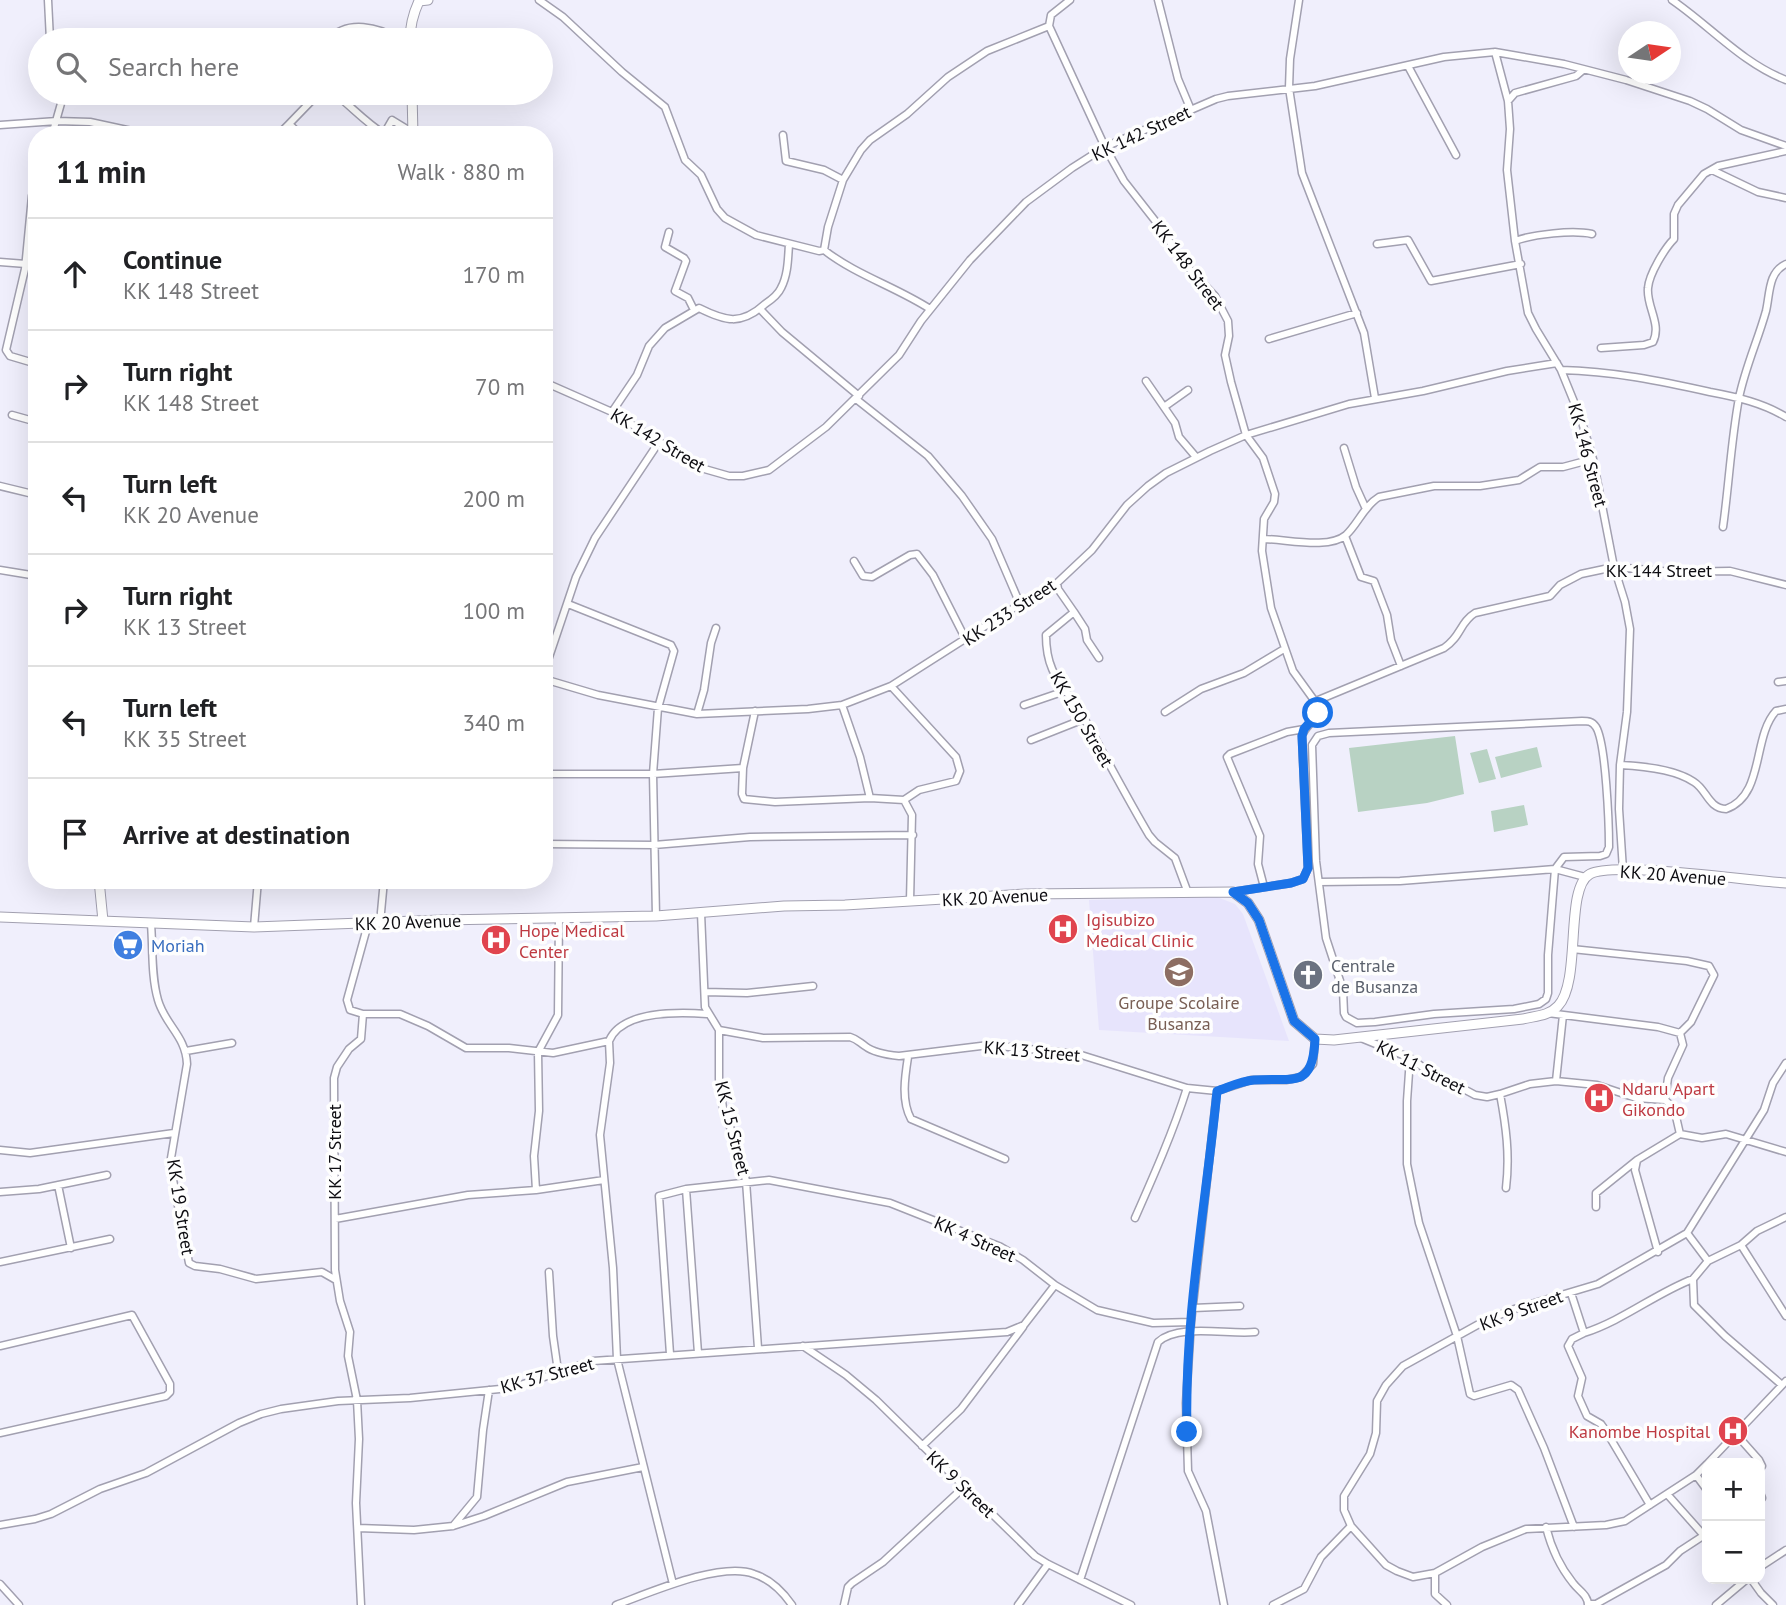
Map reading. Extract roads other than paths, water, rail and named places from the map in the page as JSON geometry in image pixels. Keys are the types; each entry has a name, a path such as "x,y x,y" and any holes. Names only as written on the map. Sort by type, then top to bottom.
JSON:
{"main road":[{"path":"411,28 424,1"},
{"path":"413,105 414,126"},
{"name":"KK 20 Avenue","path":"1585,877 1596,872 1623,870 1786,883"},
{"path":"1233,892 1248,903 1259,920 1294,1021 1315,1039 1359,1037 1523,1019 1548,1013 1558,1007 1569,980 1578,892 1585,877"},
{"path":"100,889 103,921"},
{"name":"KK 20 Avenue","path":"0,917 254,928 656,916 784,906 1026,894 1233,892"}],"street":[{"path":"48,0 49,28"},
{"path":"539,0 570,23 622,72 665,107 687,163 701,175 725,218 756,235 824,250 930,309"},
{"path":"824,250 828,227 844,180 870,139 907,114 948,77 991,48 1049,26 1051,15 1070,0"},
{"path":"1158,0 1175,69 1191,110"},
{"path":"1299,0 1290,59 1289,88 1305,182 1357,313 1369,355 1375,398"},
{"path":"1672,0 1725,43 1771,74 1786,80"},
{"name":"KK 148 Street","path":"1049,26 1105,147 1135,197 1160,227 1183,262 1220,303 1229,329 1225,348 1227,367 1246,435 1263,458 1275,494 1274,502 1264,519 1262,559 1271,608 1293,671 1315,701"},
{"name":"KK 142 Street","path":"553,386 612,411 708,471 729,476 759,474 786,459 813,438 899,355 930,309 970,260 1026,202 1072,167 1105,147 1228,96 1315,86 1461,54 1495,52 1564,64 1626,80 1690,101 1741,130 1786,149"},
{"name":"KK 146 Street","path":"1495,52 1508,101 1510,130 1507,170 1515,241 1528,313 1562,370 1576,405 1593,459 1614,567 1630,629 1627,712 1620,765 1619,809 1623,870"},
{"path":"1408,66 1456,155"},
{"path":"1508,101 1515,93 1576,76 1583,70"},
{"path":"55,126 61,105"},
{"path":"289,124 307,105"},
{"path":"349,105 370,126"},
{"path":"389,126 392,120 401,126"},
{"path":"0,125 57,121 112,126"},
{"path":"783,135 786,161 824,170 844,180"},
{"path":"1601,348 1653,342 1656,330 1649,284 1666,247 1674,239 1674,214 1678,205 1704,174 1740,160 1786,149"},
{"path":"1712,170 1758,192 1786,198"},
{"path":"669,232 665,247 686,261 675,290 688,298 694,310"},
{"path":"1515,241 1562,233 1592,234"},
{"path":"1377,244 1408,240 1431,281 1521,264"},
{"path":"28,241 26,264 6,350 10,356 28,361"},
{"path":"612,411 637,375 649,346 665,328 699,308 716,317 741,319 760,309 780,290 786,275 789,244"},
{"path":"0,262 26,264"},
{"path":"1723,527 1739,398 1774,273 1786,264"},
{"path":"760,309 782,332 928,456 962,496 992,539 1020,604"},
{"path":"1269,339 1357,313"},
{"name":"KK 233 Street","path":"553,682 598,695 696,714 842,705 891,686 1057,583 1092,550 1127,505 1166,473 1196,457 1246,435 1375,398 1423,391 1507,371 1557,363"},
{"path":"1562,370 1594,371 1682,384 1739,398 1772,409 1786,417"},
{"path":"1146,382 1175,423 1179,437 1196,457"},
{"path":"1164,407 1188,390"},
{"path":"12,415 28,419"},
{"path":"553,647 576,577 594,538 659,442"},
{"path":"1343,448 1366,509"},
{"path":"1264,540 1290,540 1309,544 1337,540 1345,536 1371,502 1390,495 1434,486 1480,486 1519,480 1540,467 1563,467 1593,459"},
{"path":"0,486 28,493"},
{"path":"1345,536 1361,577 1374,581 1401,666"},
{"path":"854,561 867,578 914,553 917,554 933,575 966,640"},
{"name":"KK 144 Street","path":"1315,701 1453,642 1461,634 1465,621 1475,613 1550,596 1560,585 1581,574 1614,567 1673,572 1730,571 1786,585"},
{"path":"0,570 28,575"},
{"path":"1057,583 1099,658"},
{"path":"568,604 673,647 674,654 659,708 653,774 656,916"},
{"name":"KK 150 Street","path":"1074,612 1045,635 1049,662 1058,682 1084,719 1149,835 1175,858 1188,892"},
{"path":"696,714 704,690 716,628"},
{"path":"1165,712 1201,690 1244,673 1284,649"},
{"path":"755,711 743,768 742,794 746,800 904,800 919,790 956,781 960,771 956,757 891,686"},
{"path":"1024,705 1065,691"},
{"path":"1233,892 1303,879 1308,868 1302,736 1304,729 1318,713 1315,701"},
{"path":"842,705 860,757 870,798"},
{"path":"1620,765 1686,777 1698,783 1715,806 1720,809 1733,807 1751,783 1766,728 1772,716 1786,709"},
{"path":"1031,740 1084,719"},
{"path":"1589,721 1598,729 1609,822 1609,847 1606,854 1600,856 1564,857 1555,869 1548,955 1548,993 1546,999 1539,1004 1514,1009 1434,1014 1375,1022 1357,1023 1346,1017 1343,990 1326,938 1319,882 1312,760 1312,745 1318,736 1589,721"},
{"path":"1264,887 1258,864 1260,836 1227,757 1287,732 1304,729"},
{"path":"553,774 653,774 743,768"},
{"path":"904,800 912,815 910,901"},
{"path":"553,844 654,845 750,837 913,835"},
{"path":"1319,882 1401,881 1555,869 1585,877"},
{"path":"254,928 257,889"},
{"path":"380,923 383,889"},
{"path":"701,913 707,1014 719,1030"},
{"path":"536,1190 534,1156 539,1111 538,1052 558,1015 559,918"},
{"path":"151,924 157,999 186,1051 232,1043"},
{"path":"369,924 347,1000 350,1010 363,1014 400,1014 428,1026 466,1048 562,1052 609,1041"},
{"path":"1572,949 1687,961 1711,967 1714,975 1691,1021 1680,1033"},
{"path":"705,992 747,993 813,986"},
{"path":"673,1584 617,1359 617,1314 600,1126 612,1033 630,1021 668,1013 707,1014"},
{"path":"1548,1013 1658,1027 1680,1033"},
{"name":"KK 17 Street","path":"361,1605 356,1503 359,1439 357,1400 348,1361 350,1332 336,1280 334,1078 337,1067 349,1049 361,1039 363,1014"},
{"path":"1556,1081 1563,1015"},
{"name":"KK 13 Street","path":"719,1030 763,1038 850,1037 887,1055 908,1057 989,1045 1078,1054 1187,1088 1217,1091 1251,1080 1301,1077 1313,1064 1315,1039"},
{"name":"KK 15 Street","path":"719,1030 719,1079 723,1108 740,1154 746,1181 758,1348"},
{"path":"1680,1033 1683,1045 1668,1078 1665,1100 1674,1108 1680,1134"},
{"name":"KK 11 Street","path":"1359,1037 1410,1058 1475,1095 1500,1094 1531,1084 1556,1081 1597,1085 1636,1098 1665,1100"},
{"name":"KK 19 Street","path":"186,1051 187,1064 170,1164 190,1265 220,1269 256,1279 322,1272 336,1280"},
{"path":"908,1057 905,1082 911,1119 1005,1159"},
{"path":"1410,1058 1407,1164 1426,1248 1433,1259 1457,1336 1472,1396 1511,1385 1517,1390 1544,1448 1574,1527"},
{"name":"KK 9 Street","path":"1351,1526 1344,1510 1344,1496 1370,1454 1376,1433 1377,1401 1403,1366 1511,1310 1598,1284 1687,1233 1764,1110 1773,1083 1786,1063"},
{"path":"1136,1218 1187,1088"},
{"path":"1217,1091 1191,1322 1186,1403 1188,1471 1206,1511 1224,1605"},
{"path":"1500,1094 1507,1130 1506,1188"},
{"path":"0,1150 42,1151 174,1133"},
{"path":"1596,1207 1596,1193 1637,1160 1680,1134 1702,1138 1726,1134 1786,1152"},
{"path":"1637,1160 1636,1170 1658,1252"},
{"path":"0,1192 58,1185 107,1175"},
{"path":"335,1219 468,1195 536,1190 604,1180"},
{"name":"KK 4 Street","path":"686,1189 746,1181 782,1181 897,1206 1001,1247 1055,1285 1097,1310 1153,1323 1191,1322"},
{"path":"58,1185 71,1248"},
{"path":"670,1354 659,1200 663,1194 686,1189 698,1353"},
{"path":"1650,1505 1606,1431 1601,1424 1587,1416 1578,1396 1583,1378 1568,1346 1572,1339 1639,1309 1693,1279 1708,1261 1741,1245 1757,1231 1786,1217"},
{"path":"1687,1233 1708,1261"},
{"path":"0,1262 110,1240"},
{"path":"1741,1245 1786,1316"},
{"path":"549,1272 558,1371"},
{"path":"1693,1279 1694,1305 1725,1336 1784,1383 1713,1458"},
{"path":"922,1446 961,1409 1055,1285"},
{"path":"1571,1293 1584,1333"},
{"path":"1193,1308 1240,1306"},
{"path":"0,1346 132,1315 170,1384 170,1392 166,1396 0,1433"},
{"name":"KK 37 Street","path":"0,1525 35,1520 51,1514 100,1489 146,1473 229,1428 261,1414 318,1403 489,1390 533,1381 584,1362 1007,1332 1024,1325"},
{"path":"1080,1580 1158,1342 1165,1337 1191,1331 1238,1334 1255,1332"},
{"name":"KK 9 Street","path":"803,1346 846,1375 876,1400 964,1487 1048,1564 1132,1605"},
{"path":"453,1526 477,1497 489,1390"},
{"path":"1735,1433 1757,1458"},
{"path":"358,1528 414,1530 453,1526 567,1482 643,1467"},
{"path":"1273,1605 1304,1589 1321,1558 1351,1526 1386,1565 1413,1577 1435,1573 1482,1547 1526,1528 1606,1525 1625,1521 1702,1470"},
{"path":"1696,1475 1702,1483"},
{"path":"844,1605 848,1587 852,1583 883,1562 964,1487"},
{"path":"1667,1494 1702,1534"},
{"path":"1546,1527 1556,1555 1573,1583 1587,1598 1588,1604 1606,1599 1665,1565 1680,1551 1702,1539"},
{"path":"1765,1564 1786,1550"},
{"path":"1018,1605 1048,1564"},
{"path":"616,1605 673,1584 741,1570 768,1581 781,1591 792,1605"},
{"path":"1435,1573 1435,1594 1447,1605"},
{"path":"0,1584 19,1605"},
{"path":"1716,1605 1743,1584"},
{"path":"1753,1584 1773,1605"}],"place":[{"name":"Igisubizo Medical Clinic","path":"1063,929"},
{"name":"Hope Medical Center","path":"496,940"},
{"name":"Moriah","path":"128,945"},
{"name":"Groupe Scolaire Busanza","path":"1179,972"},
{"name":"Centrale de Busanza","path":"1308,975"},
{"name":"Ndaru Apart Gikondo","path":"1599,1098"},
{"name":"Kanombe Hospital","path":"1733,1431"}]}
